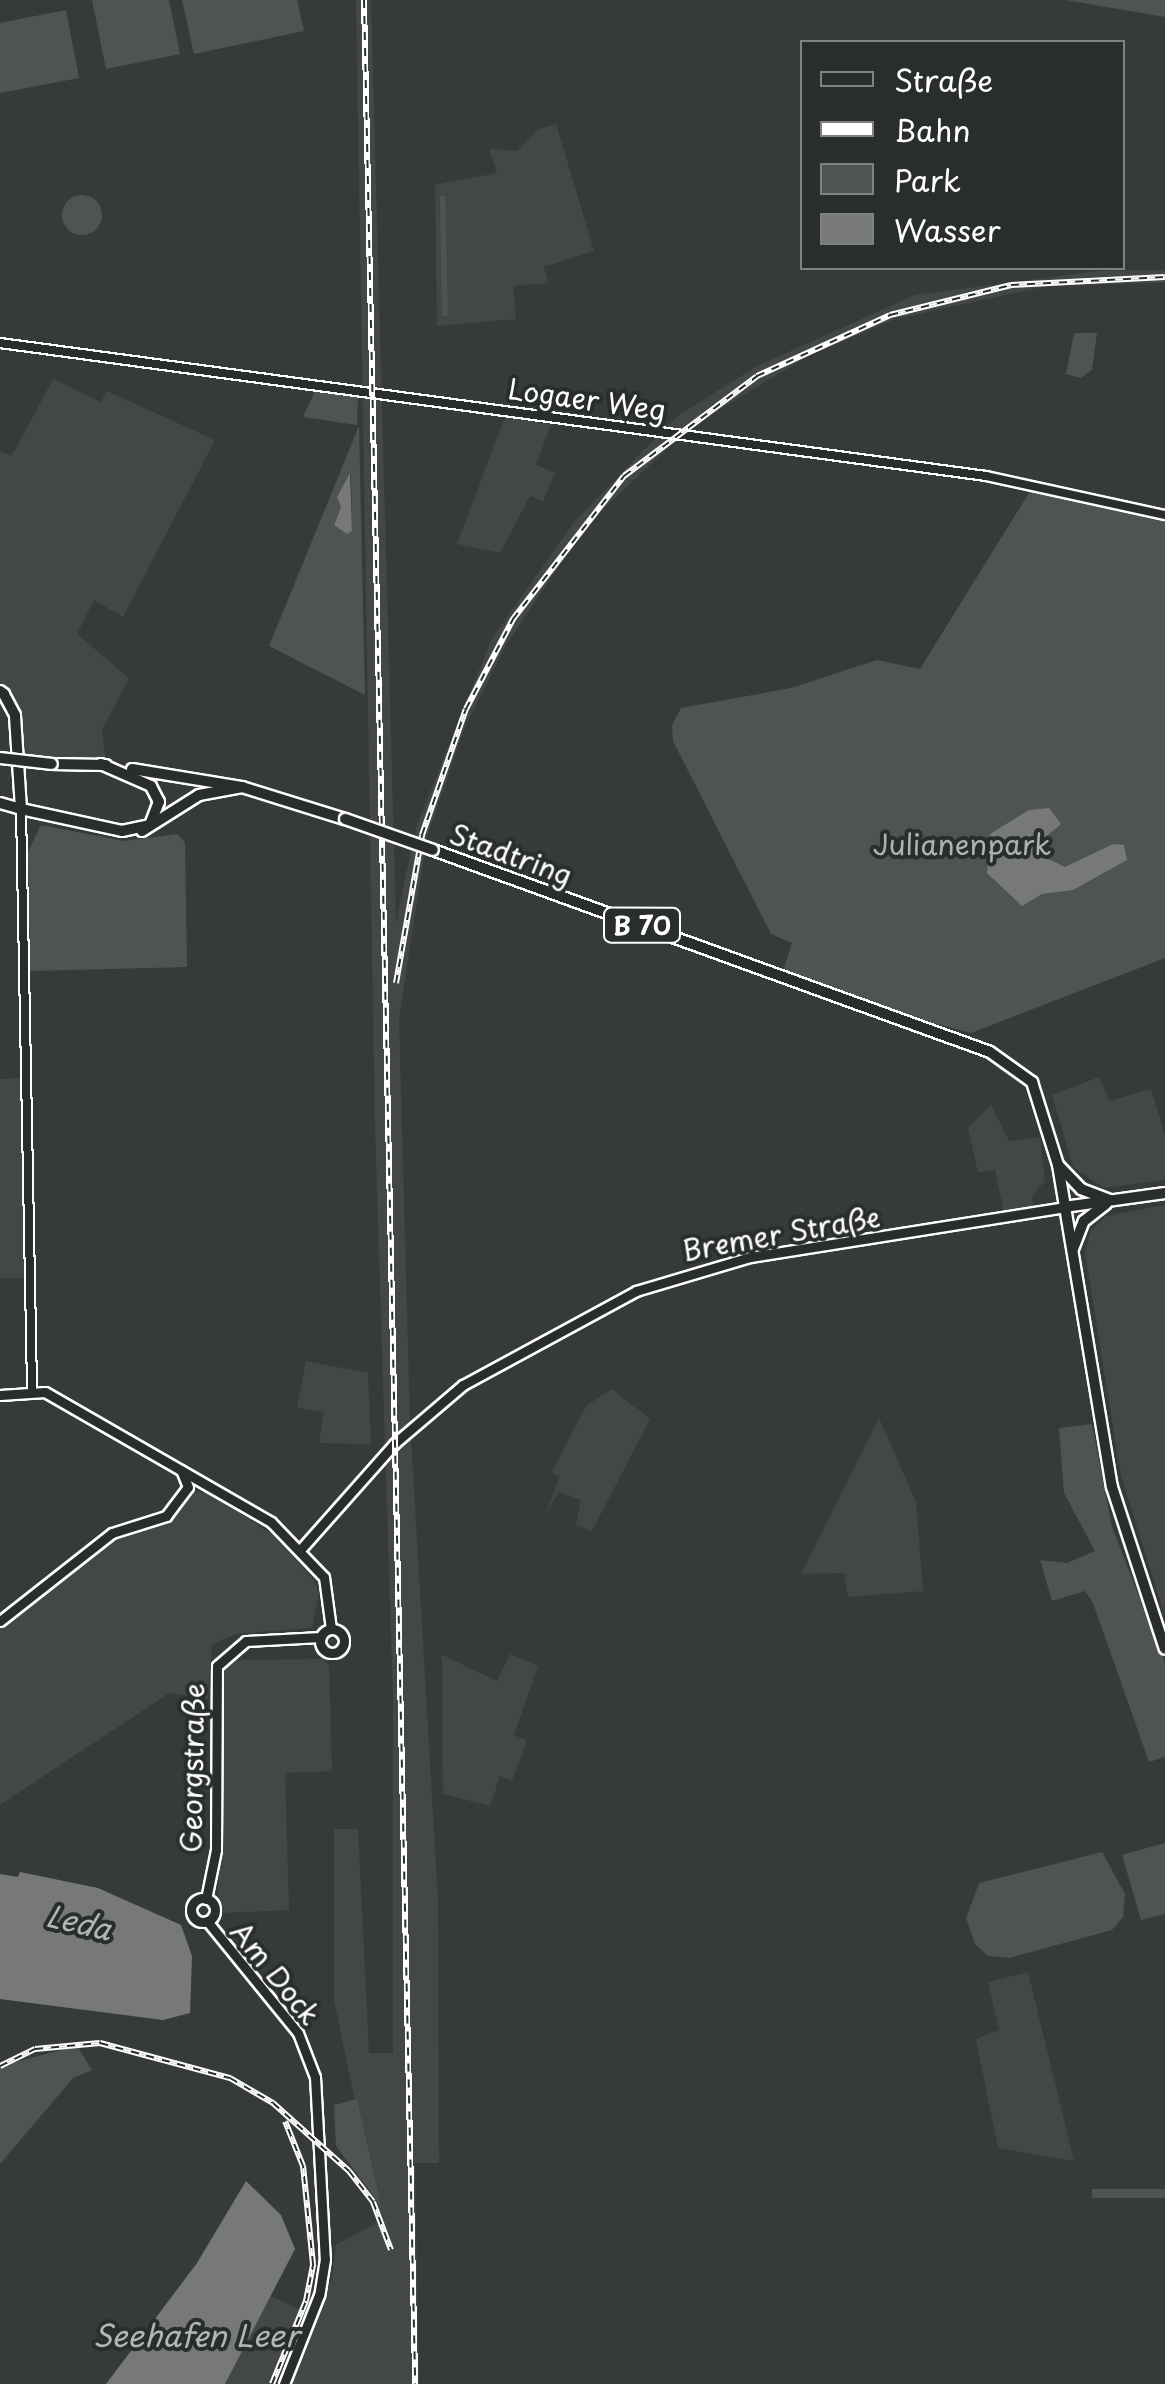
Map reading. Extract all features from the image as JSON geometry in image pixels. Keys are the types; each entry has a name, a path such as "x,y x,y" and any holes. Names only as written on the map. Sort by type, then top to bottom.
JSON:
{"main road":[{"path":"2,693 15,715 22,809"},
{"name":"Stadtring","path":"0,762 101,764 242,787 540,888 1002,1058 1042,1100 1064,1207"},
{"path":"101,764 141,777 158,795 155,820 141,831"},
{"path":"0,804 141,831 199,796 242,787"},
{"path":"1058,1165 1082,1189 1112,1201"},
{"path":"1064,1207 1165,1192"},
{"path":"1072,1252 1084,1221 1112,1201"},
{"name":"B 70","path":"1064,1207 1112,1485 1165,1649"},
{"name":"Bremer Straße","path":"300,1550 379,1460 463,1385 595,1311 681,1272 1064,1207"},
{"path":"0,1394 32,1389 208,1483 271,1522 324,1577 331,1629 321,1641 332,1653 343,1647 343,1636 331,1629"},
{"path":"179,1468 188,1487"},
{"path":"0,1621 112,1533 166,1516 188,1487 208,1483"},
{"name":"Georgstraße","path":"206,1898 216,1850 215,1674 235,1645 321,1641"},
{"name":"Am Dock","path":"207,1921 215,1908 206,1898 191,1911 207,1921 303,2040 318,2112 323,2275 284,2384"}],"street":[{"name":"Logaer Weg","path":"0,343 986,476 1165,515"},
{"path":"22,809 32,1389"}],"shaded area":[{"path":"356,0 371,0 396,922 416,828 492,638 575,521 675,418 755,367 915,295 1098,271 1165,270 1165,283 1052,285 895,319 806,357 689,428 586,525 506,645 464,729 427,837 399,1018 410,1420 438,1900 439,2163 415,2163 419,2384 291,2384 332,2278 336,2245 380,2221 334,2000 334,1829 358,1829 369,2053 393,2053 393,1697 375,1128"},
{"path":"556,124 594,251 544,267 548,283 513,286 516,319 437,326 435,185 497,173 489,149 517,151 538,129"},
{"path":"53,379 101,402 107,391 215,440 123,617 94,600 77,634 129,678 102,730 106,764 19,758 16,715 0,691 0,451 12,456"},
{"path":"505,417 551,424 536,465 555,473 543,501 530,496 500,553 457,544"},
{"path":"1099,1077 1109,1101 1151,1089 1165,1135 1165,1180 1104,1188 1073,1167 1052,1095"},
{"path":"21,1078 26,1278 0,1278 0,1079"},
{"path":"991,1105 1009,1141 1040,1137 1045,1181 1032,1196 1034,1212 1005,1217 995,1170 978,1172 968,1128"},
{"path":"1165,1205 1165,1616 1121,1476 1085,1253 1091,1230 1106,1216"},
{"path":"306,1361 368,1373 371,1444 319,1443 324,1412 297,1408"},
{"path":"612,1389 650,1419 592,1531 576,1525 581,1500 559,1492 546,1513 560,1476 552,1472 586,1406"},
{"path":"879,1418 916,1502 923,1591 848,1597 844,1573 801,1574"},
{"path":"195,1492 208,1493 272,1534 314,1580 319,1594 312,1628 236,1634 212,1644 208,1699 169,1693 0,1805 0,1627 107,1541 162,1525"},
{"path":"510,1654 538,1666 514,1735 527,1741 512,1781 500,1776 490,1806 443,1794 442,1655 497,1681"},
{"path":"323,1659 329,1665 332,1771 285,1773 289,1910 218,1913 221,1669 225,1660"},
{"path":"1028,1972 1074,2161 998,2148 976,2039 999,2030 988,1982"},
{"path":"270,2296 304,2311 273,2384 225,2384"}],"green space":[{"path":"92,0 169,0 180,54 106,69"},
{"path":"182,0 297,0 304,31 194,54"},
{"path":"1066,0 1165,0 1165,17"},
{"path":"66,10 79,78 0,93 0,23"},
{"path":"82,195 96,201 102,215 96,229 82,235 68,229 62,215 68,201"},
{"path":"440,196 445,196 448,316 442,316"},
{"path":"1074,333 1097,333 1092,370 1081,378 1066,374"},
{"path":"318,385 358,393 357,425 303,417"},
{"path":"359,426 365,695 269,646","holes":["351,474 352,531 347,534 334,525 341,507 337,497"]},
{"name":"Julianenpark","path":"1032,488 1165,518 1165,958 971,1033 881,1009 783,971 792,943 771,934 673,741 672,725 681,708 791,688 877,660 920,669"},
{"path":"41,825 124,841 178,834 185,843 187,967 30,971 28,852"},
{"path":"1092,1424 1112,1527 1165,1663 1165,1757 1149,1762 1093,1603 1085,1591 1052,1601 1040,1560 1067,1563 1095,1551 1064,1493 1059,1428"},
{"path":"1165,1843 1165,1914 1141,1920 1122,1855"},
{"path":"1102,1852 1125,1894 1123,1917 1112,1930 1009,1958 988,1956 975,1944 966,1918 979,1883"},
{"path":"77,2046 92,2070 73,2078 0,2164 0,2066"},
{"path":"357,2099 381,2206 336,2146 334,2105"},
{"path":"1092,2189 1165,2189 1165,2198 1092,2198"}],"water":[{"path":"350,473 352,531 347,534 334,525 341,507 337,497"},
{"path":"1049,808 1061,824 1037,844 1044,857 1065,867 1113,844 1124,845 1127,860 1073,890 1042,894 1022,906 987,873 990,834 1029,810"},
{"name":"Leda","path":"20,1872 98,1888 181,1925 192,1956 190,2013 163,2020 0,1999 0,1874 18,1877"},
{"name":"Seehafen Leer","path":"246,2181 281,2215 295,2249 225,2384 106,2384 197,2263"}],"railway":[{"path":"364,0 415,2384"},
{"path":"396,983 422,835 466,709 513,619 624,476 757,376 890,315 1011,285 1165,277"},
{"path":"0,2066 35,2049 100,2043 230,2078 273,2103 349,2171 373,2202 391,2250"},
{"path":"272,2384 306,2301 313,2264 303,2166 285,2121"}]}
